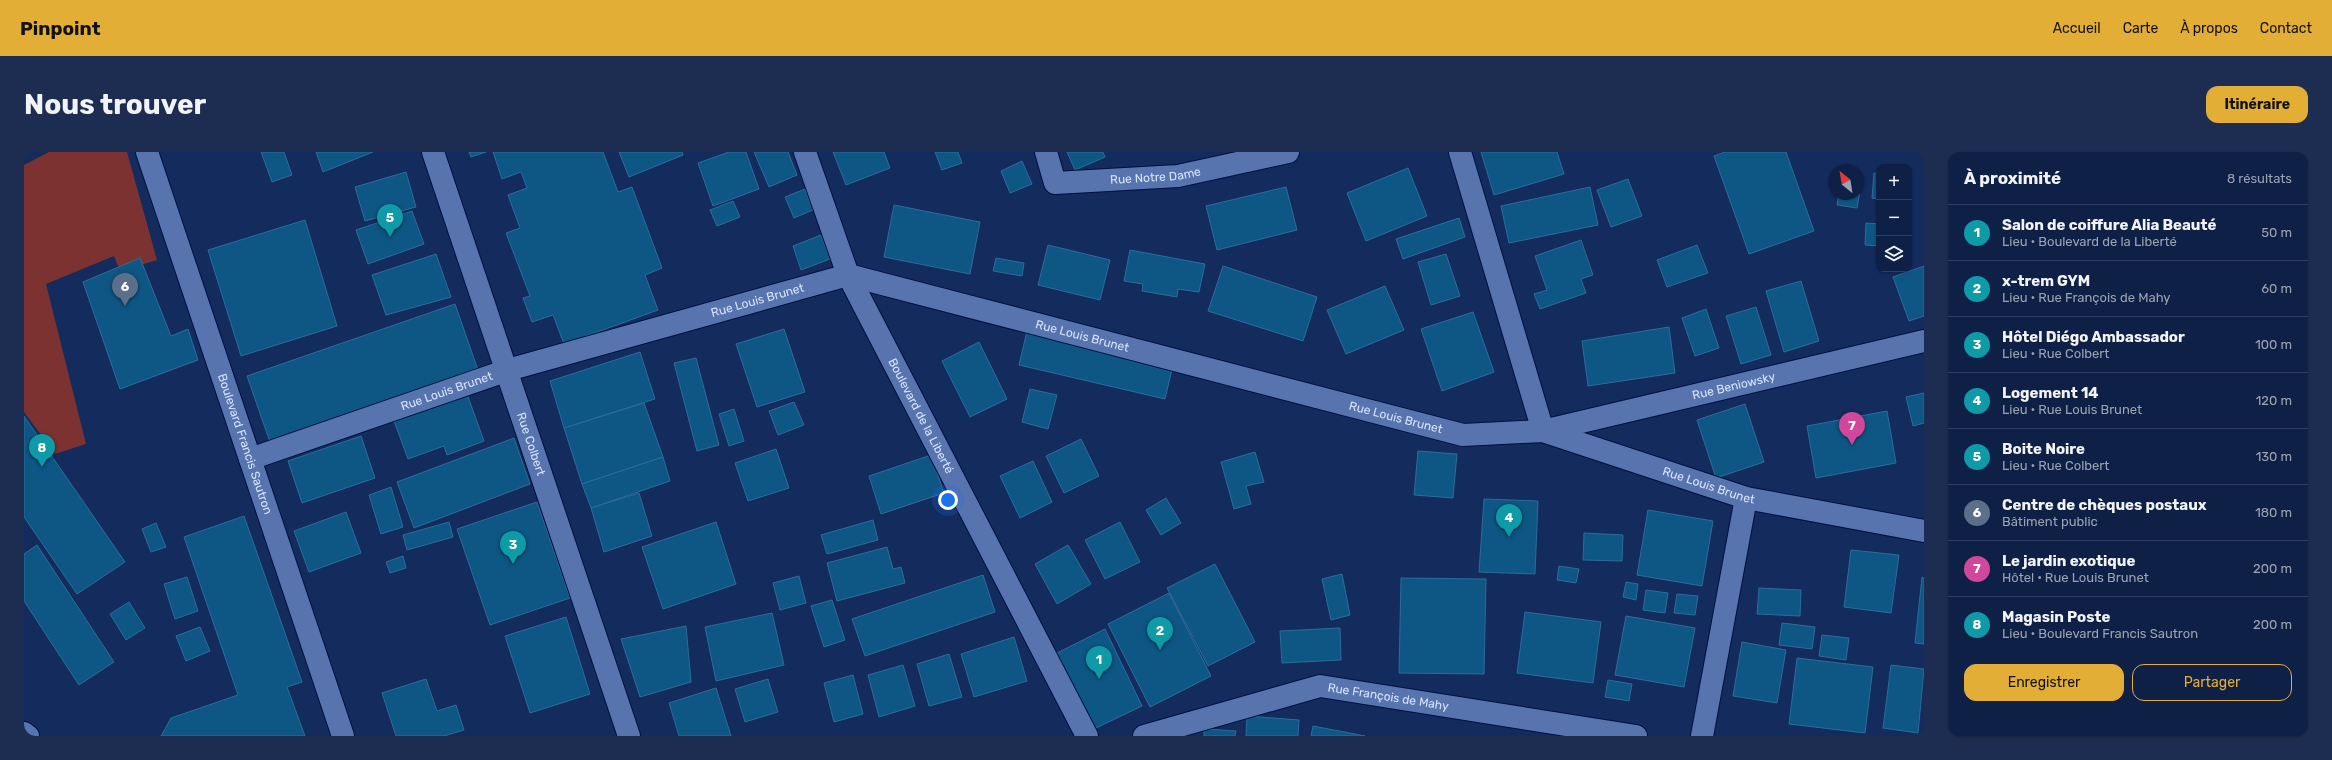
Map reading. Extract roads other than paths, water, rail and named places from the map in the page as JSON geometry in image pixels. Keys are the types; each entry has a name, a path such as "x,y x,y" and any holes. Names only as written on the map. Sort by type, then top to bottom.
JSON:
{"street":[{"name":"Boulevard Francis Sautron","path":"147,152 343,736"},
{"name":"Rue Colbert","path":"433,152 508,370 629,736"},
{"name":"Boulevard de la Liberté","path":"805,152 848,275 1087,736"},
{"name":"Rue Notre Dame","path":"1046,152 1054,184 1178,176 1288,152"},
{"path":"1460,152 1543,431"},
{"name":"Rue Louis Brunet","path":"250,459 508,370 848,275 1463,435 1543,431 1746,498 1924,531"},
{"name":"Rue Beniowsky","path":"1543,431 1924,341"},
{"path":"1702,736 1746,498"},
{"name":"Rue François de Mahy","path":"1144,736 1320,686 1636,736"},
{"path":"24,734 28,736"}],"place":[{"name":"Boite Noire","path":"390,237"},
{"name":"Centre de chèques postaux","path":"125,306"},
{"name":"Le jardin exotique","path":"1852,445"},
{"name":"Magasin Poste","path":"42,467"},
{"name":"Logement 14","path":"1509,537"},
{"name":"Hôtel Diégo Ambassador","path":"513,564"},
{"name":"x-trem GYM","path":"1160,650"},
{"name":"Salon de coiffure Alia Beauté","path":"1099,679"}]}
